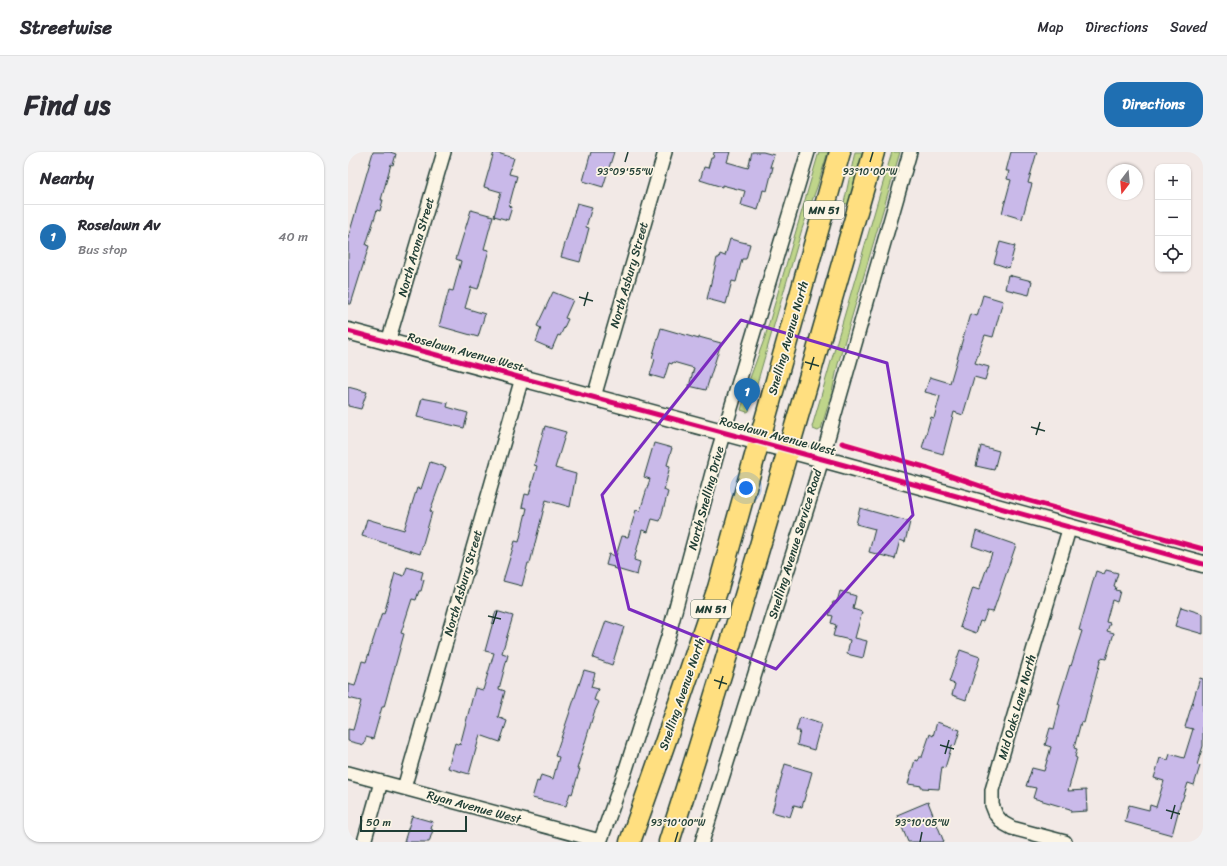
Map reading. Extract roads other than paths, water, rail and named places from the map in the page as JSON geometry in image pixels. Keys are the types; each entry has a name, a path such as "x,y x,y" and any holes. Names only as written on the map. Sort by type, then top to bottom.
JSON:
{"main road":[{"name":"Snelling Avenue North","path":"630,842 674,720 718,588 840,152"},
{"name":"MN 51","path":"669,842 713,703 874,152"}],"street":[{"name":"North Arona Street","path":"388,342 444,152"},
{"name":"North Asbury Street","path":"594,397 665,152"},
{"name":"North Snelling Drive","path":"600,841 626,769 668,637 724,432 808,152"},
{"name":"Snelling Avenue Service Road","path":"702,842 813,490 910,152"},
{"name":"Roselawn Avenue West","path":"348,331 1070,526 1203,564"},
{"name":"North Asbury Street","path":"404,788 522,378"},
{"name":"Mid Oaks Lane North","path":"1065,842 1012,828 1003,823 996,815 991,800 992,790 1070,526"},
{"name":"Ryan Avenue West","path":"348,773 600,841"},
{"path":"364,842 381,782"}],"place":[{"name":"Roselawn Av","path":"747,411"}]}
